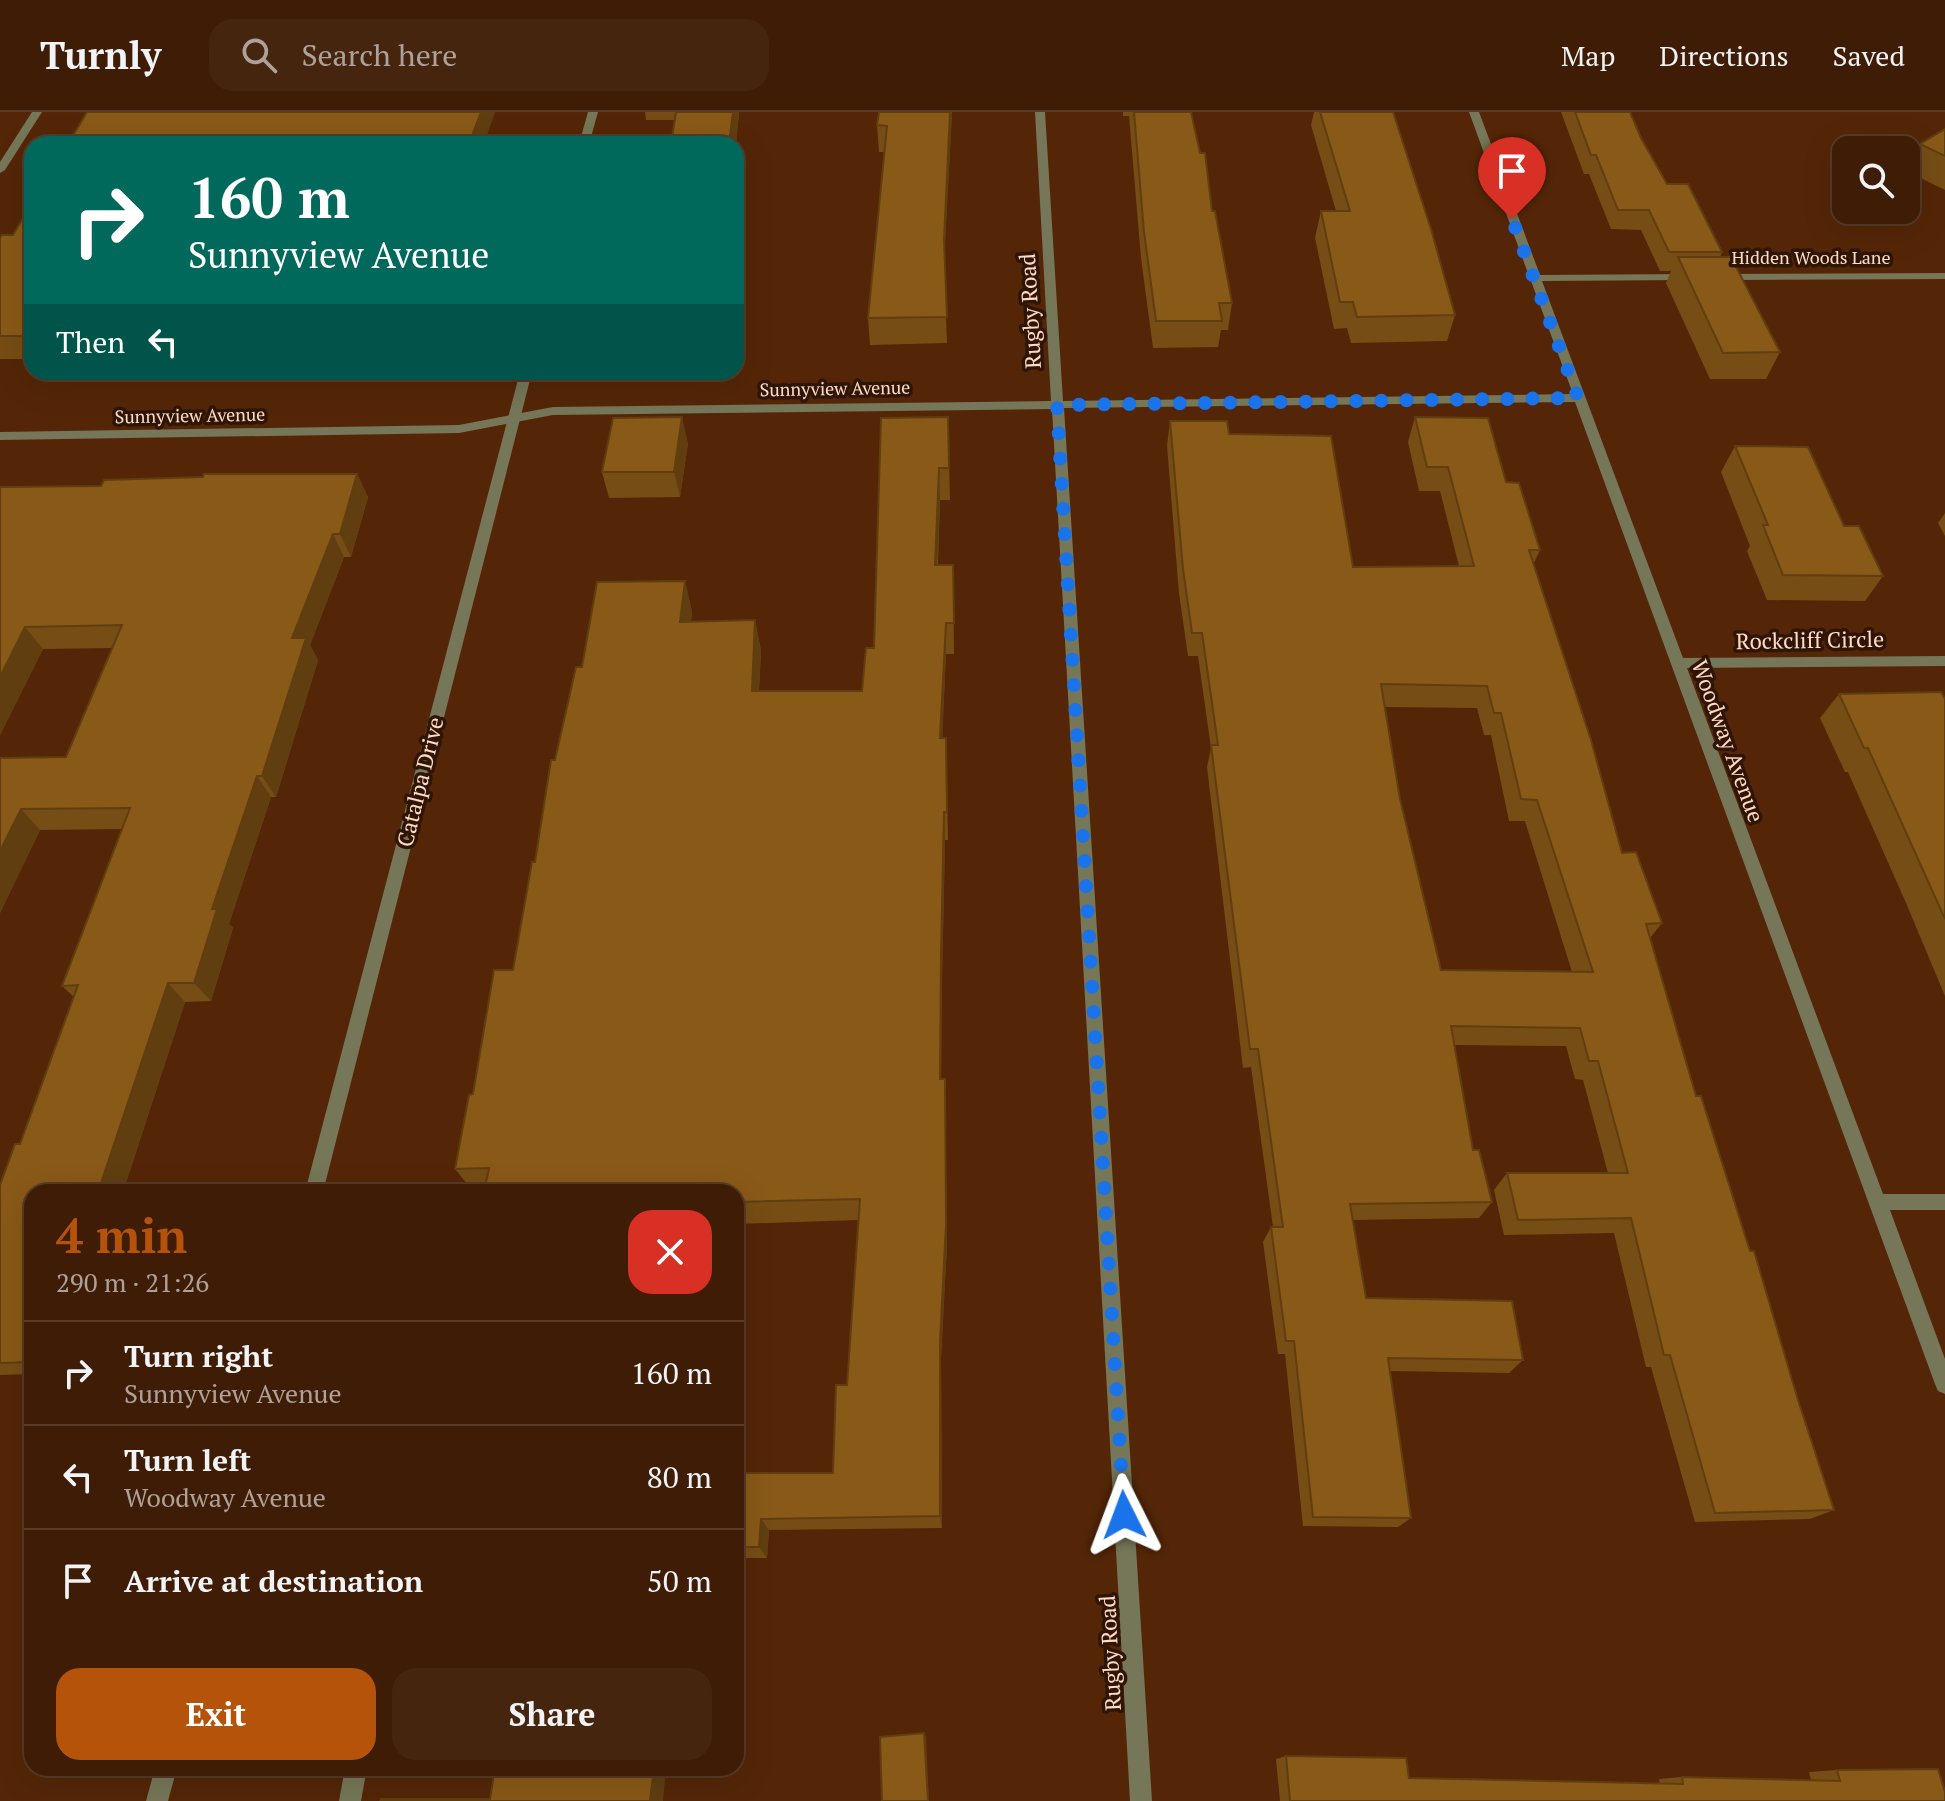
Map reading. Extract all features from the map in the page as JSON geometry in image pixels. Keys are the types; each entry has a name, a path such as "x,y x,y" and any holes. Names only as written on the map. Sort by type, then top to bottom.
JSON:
{"street":[{"path":"0,170 37,112"},
{"path":"586,136 593,112"},
{"name":"Rugby Road","path":"1040,112 1141,1801"},
{"name":"Woodway Avenue","path":"1474,112 1945,1384"},
{"name":"Hidden Woods Lane","path":"1533,278 1945,276"},
{"name":"Catalpa Drive","path":"316,1184 524,380"},
{"name":"Sunnyview Avenue","path":"0,436 459,429 553,411 1578,398"},
{"name":"Rockcliff Circle","path":"1676,663 1945,661"},
{"path":"1877,1202 1945,1202"},
{"path":"157,1801 164,1776"},
{"path":"350,1801 355,1776"}],"building":[{"path":"87,112 481,112 472,136 73,136"},
{"path":"676,112 733,112 730,136 672,136"},
{"path":"879,112 950,112 944,240 947,317 868,318 887,126 877,125"},
{"path":"1134,112 1191,112 1200,153 1205,153 1212,211 1215,211 1232,303 1219,303 1222,321 1156,321 1144,232"},
{"path":"1320,112 1393,112 1455,315 1357,317 1353,302 1340,302 1321,211 1350,211"},
{"path":"1575,112 1630,112 1667,184 1688,184 1722,252 1669,252 1649,210 1618,210 1596,155 1591,155"},
{"path":"1945,129 1945,156 1920,144"},
{"path":"24,216 24,336 0,336 0,238 2,235 13,235"},
{"path":"1678,257 1731,257 1780,352 1723,353"},
{"path":"682,417 674,472 602,472 613,418"},
{"path":"948,417 949,468 939,468 935,565 953,565 954,623 946,623 940,738 946,738 947,812 944,812 941,954 940,1079 945,1079 946,1224 940,1341 940,1516 761,1519 759,1547 744,1547 744,1473 833,1473 836,1385 847,1385 860,1199 744,1202 744,1184 486,1184 489,1168 455,1169 469,1095 473,1094 494,970 513,970 532,862 535,862 551,760 555,760 576,667 582,667 597,582 685,581 680,622 755,620 752,691 862,691 866,648 874,648 881,418"},
{"path":"1415,417 1488,418 1506,482 1519,483 1540,550 1529,550 1591,740 1622,853 1636,852 1662,923 1646,924 1696,1096 1701,1096 1750,1251 1754,1251 1834,1510 1715,1513 1670,1355 1664,1355 1631,1218 1518,1220 1507,1173 1628,1173 1598,1061 1589,1061 1580,1028 1451,1026 1473,1150 1479,1150 1492,1202 1350,1204 1366,1298 1512,1301 1523,1360 1388,1358 1411,1518 1313,1517 1294,1341 1286,1341 1271,1227 1283,1227 1258,1049 1250,1049 1211,745 1218,745 1202,633 1192,633 1170,421 1227,421 1229,434 1331,436 1353,567 1474,566 1448,467 1427,467","holes":["1381,684 1487,686 1494,713 1501,713 1521,799 1537,800 1593,972 1441,970 1400,799"]},
{"path":"1735,446 1808,447 1844,526 1859,526 1883,576 1783,575 1763,525 1768,525"},
{"path":"204,474 357,474 340,534 333,534 292,638 306,638 262,776 257,776 212,909 217,909 194,983 168,983 101,1184 24,1184 24,1362 0,1363 0,1185 15,1144 20,1144 78,985 62,986 130,808 21,809 0,851 0,758 66,757 122,625 25,627 0,677 0,487 101,486 104,480 203,477"},
{"path":"1941,692 1945,699 1945,919 1868,748 1864,748 1839,694"},
{"path":"924,1733 928,1801 882,1801 880,1737"},
{"path":"1286,1756 1406,1758 1409,1778 1683,1784 1682,1777 1840,1781 1837,1770 1938,1769 1945,1801 1290,1801"},
{"path":"494,1776 653,1776 650,1801 380,1801 490,1799"}],"route":[{"path":"1124,1515 1057,405 1578,398 1512,219"}]}
